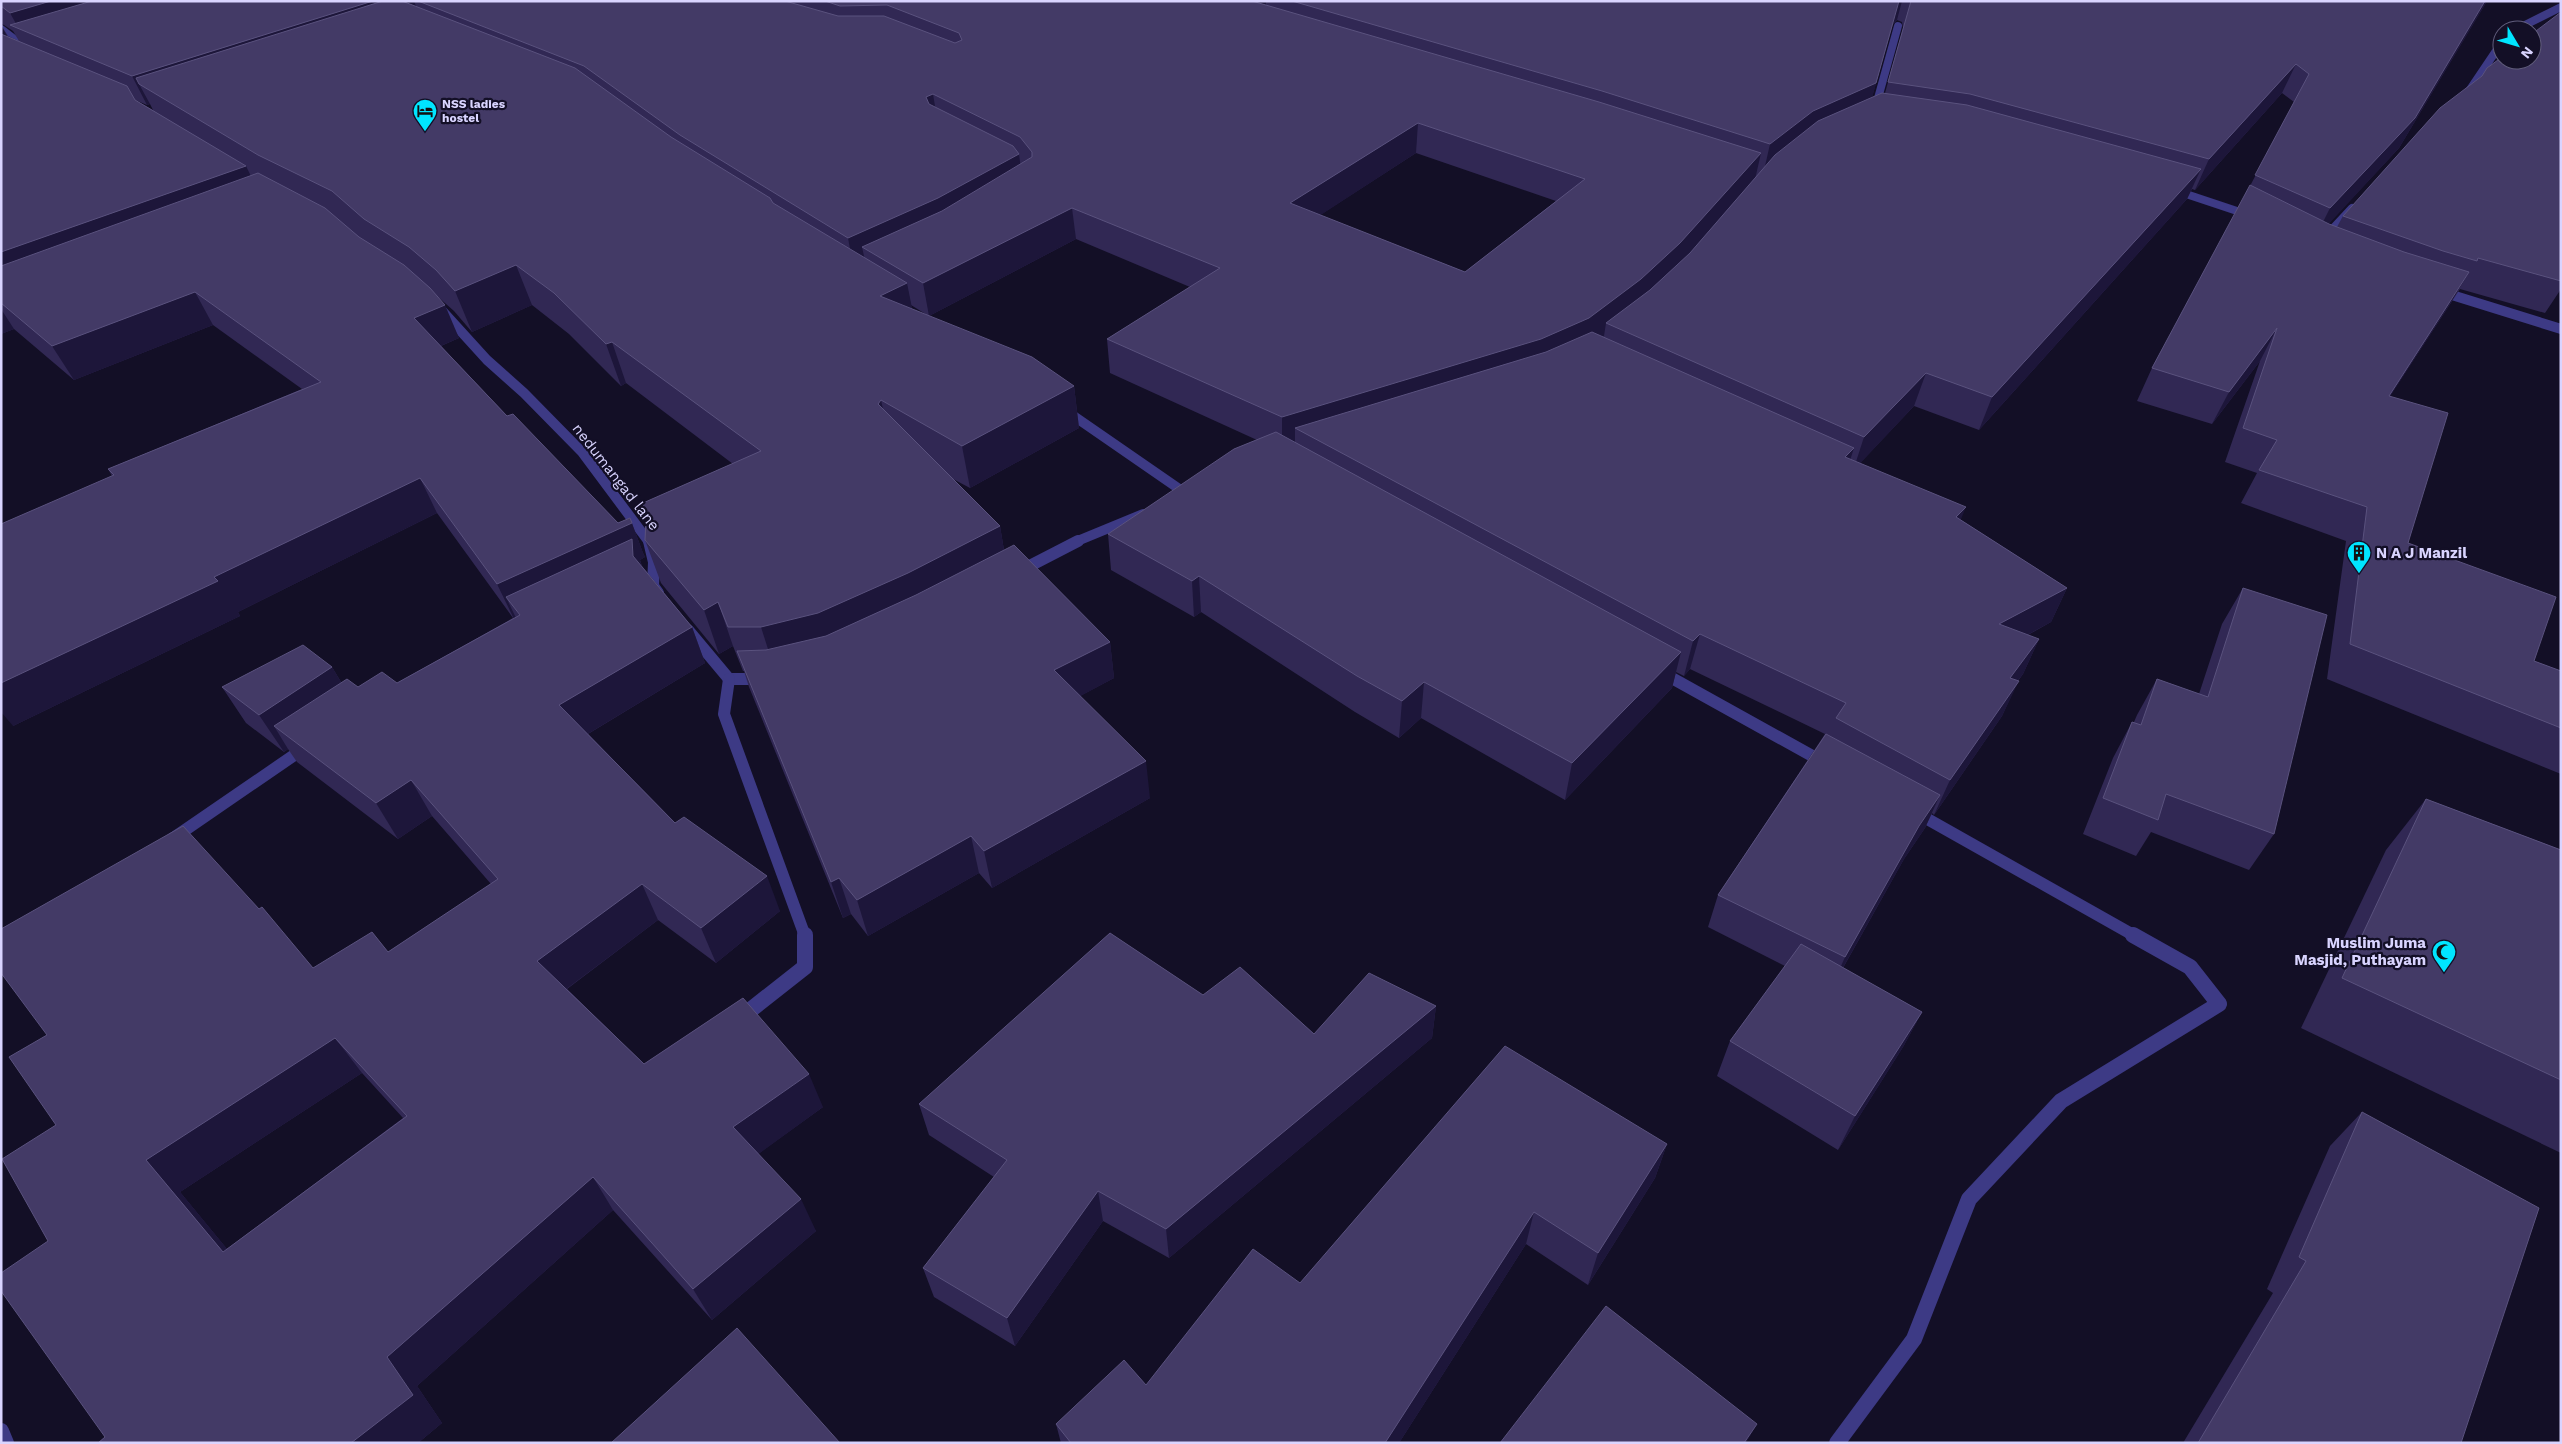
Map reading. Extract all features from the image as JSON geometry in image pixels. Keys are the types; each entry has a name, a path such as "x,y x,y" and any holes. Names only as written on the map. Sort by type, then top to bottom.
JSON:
{"street":[{"path":"2534,20 2561,6"},
{"path":"1882,117 1873,116 1898,26"},
{"path":"1,29 26,48"},
{"path":"2463,99 2492,57"},
{"path":"2166,188 2193,195 2258,219"},
{"path":"2315,248 2361,198"},
{"path":"2425,287 2561,329"},
{"name":"nedumangad lane","path":"429,298 449,316 487,360 524,393 582,452 649,541 654,562 653,586 665,601"},
{"path":"1060,407 1188,495"},
{"path":"1009,577 1071,544 1152,510"},
{"path":"637,570 654,562"},
{"path":"683,624 729,679 724,714 805,936 805,967 739,1019"},
{"path":"1651,667 1841,771"},
{"path":"729,679 776,679"},
{"path":"158,849 314,742"},
{"path":"1837,1443 1914,1339 1969,1199 2061,1101 2219,1004 2190,967 1901,804"},
{"path":"1,1431 6,1443"}],"building":[{"path":"1,1 51,1 10,13 1,6"},
{"path":"92,1 373,1 132,76 10,25"},
{"path":"383,1 402,1 575,68 671,137 770,198 773,203 907,283 880,296 1032,357 1074,386 962,446 881,400 878,404 1000,526 908,573 818,613 761,627 728,627 718,602 704,610 645,540 646,519 643,503 761,451 612,342 606,344 554,293 516,265 455,291 436,270 409,247 364,219 332,191 258,155 139,84 136,78"},
{"path":"418,1 785,1 838,16 884,16 955,43 962,40 959,33 887,5 840,6 825,1 1252,1 1599,102 1761,153 1680,243 1641,279 1589,318 1541,339 1282,417 1107,339 1220,268 1072,208 923,283 862,247 942,211 1032,157 1032,152 1020,137 933,94 926,97 929,104 1013,146 1019,154 938,198 848,238 680,135 584,66","holes":["1418,123 1585,179 1465,272 1290,203"]},
{"path":"1292,1 1899,1 1876,83 1813,111 1770,144 1602,91"},
{"path":"1911,1 2485,1 2415,118 2330,208 2255,175 2309,74 2296,64 2209,159 1970,94 1888,82"},
{"path":"2561,12 2561,281 2478,258 2477,261 2443,251 2343,216 2440,108 2482,76 2487,68 2492,64 2492,70 2542,70 2542,26"},
{"path":"1,34 127,86 135,100 246,166 1,252"},
{"path":"1882,93 1967,105 2201,169 1992,397 1926,373 1864,437 1606,323 1650,290 1690,253 1775,155 1818,121"},
{"path":"258,173 325,208 359,237 404,265 430,288 445,305 414,318 507,416 513,414 618,523 630,518 632,523 497,584 420,478 214,577 218,581 1,683 1,524 114,475 108,469 321,382 195,292 52,346 1,303 1,266"},
{"path":"2250,185 2329,224 2404,252 2469,272 2389,396 2448,413 2408,543 2556,597 2534,661 2561,671 2561,728 2350,644 2367,507 2259,470 2277,440 2243,428 2277,328 2229,392 2152,368"},
{"path":"1592,332 1854,448 1845,457 1966,507 1956,517 2067,588 1999,624 2039,639 2010,678 2019,681 1950,780 1836,718 1846,703 1700,634 1693,641 1295,428 1546,352"},
{"path":"1276,432 1681,652 1572,763 1424,682 1402,701 1357,676 1199,576 1192,581 1108,534 1234,449"},
{"path":"632,539 633,556 692,627 559,705 675,823 684,817 767,876 701,928 642,884 537,961 644,1064 743,998 809,1074 733,1127 801,1199 693,1289 593,1177 387,1357 413,1395 351,1443 98,1443 105,1437 1,1291 1,1273 48,1241 2,1159 56,1125 9,1057 47,1035 1,973 1,929 183,826 259,909 262,907 313,968 372,932 388,952 498,879 411,780 376,803 274,726 347,679 358,687 382,672 397,683 520,615 506,597","holes":["335,1038 407,1116 223,1252 146,1160"]},
{"path":"1014,545 1110,642 1054,670 1146,761 984,851 971,836 857,900 839,878 831,882 737,651 766,650 826,636 916,595"},
{"path":"2243,588 2327,615 2274,834 2166,794 2158,820 2103,798 2132,722 2141,725 2157,679 2208,697"},
{"path":"303,645 332,667 259,715 222,687"},
{"path":"1826,734 1940,795 1919,826 1845,957 1718,895"},
{"name":"Muslim Juma Masjid, Puthayam","path":"2426,799 2561,850 2561,1080 2342,978"},
{"path":"1110,933 1203,995 1240,967 1314,1034 1369,973 1436,1006 1166,1229 1098,1191 1007,1318 923,1268 1007,1160 919,1104"},
{"path":"1801,944 1922,1012 1855,1116 1730,1041"},
{"path":"1505,1046 1667,1144 1598,1253 1534,1212 1385,1443 1071,1443 1056,1424 1124,1360 1146,1385 1253,1249 1300,1283"},
{"path":"2362,1112 2539,1208 2461,1443 2198,1443 2306,1261 2299,1257"},
{"path":"1606,1306 1757,1424 1744,1443 1500,1443"},
{"path":"737,1328 840,1443 611,1443"}],"place":[{"name":"NSS ladies hostel","path":"425,132"},
{"name":"N A J Manzil","path":"2359,574"},
{"name":"Muslim Juma Masjid, Puthayam","path":"2444,973"}]}
